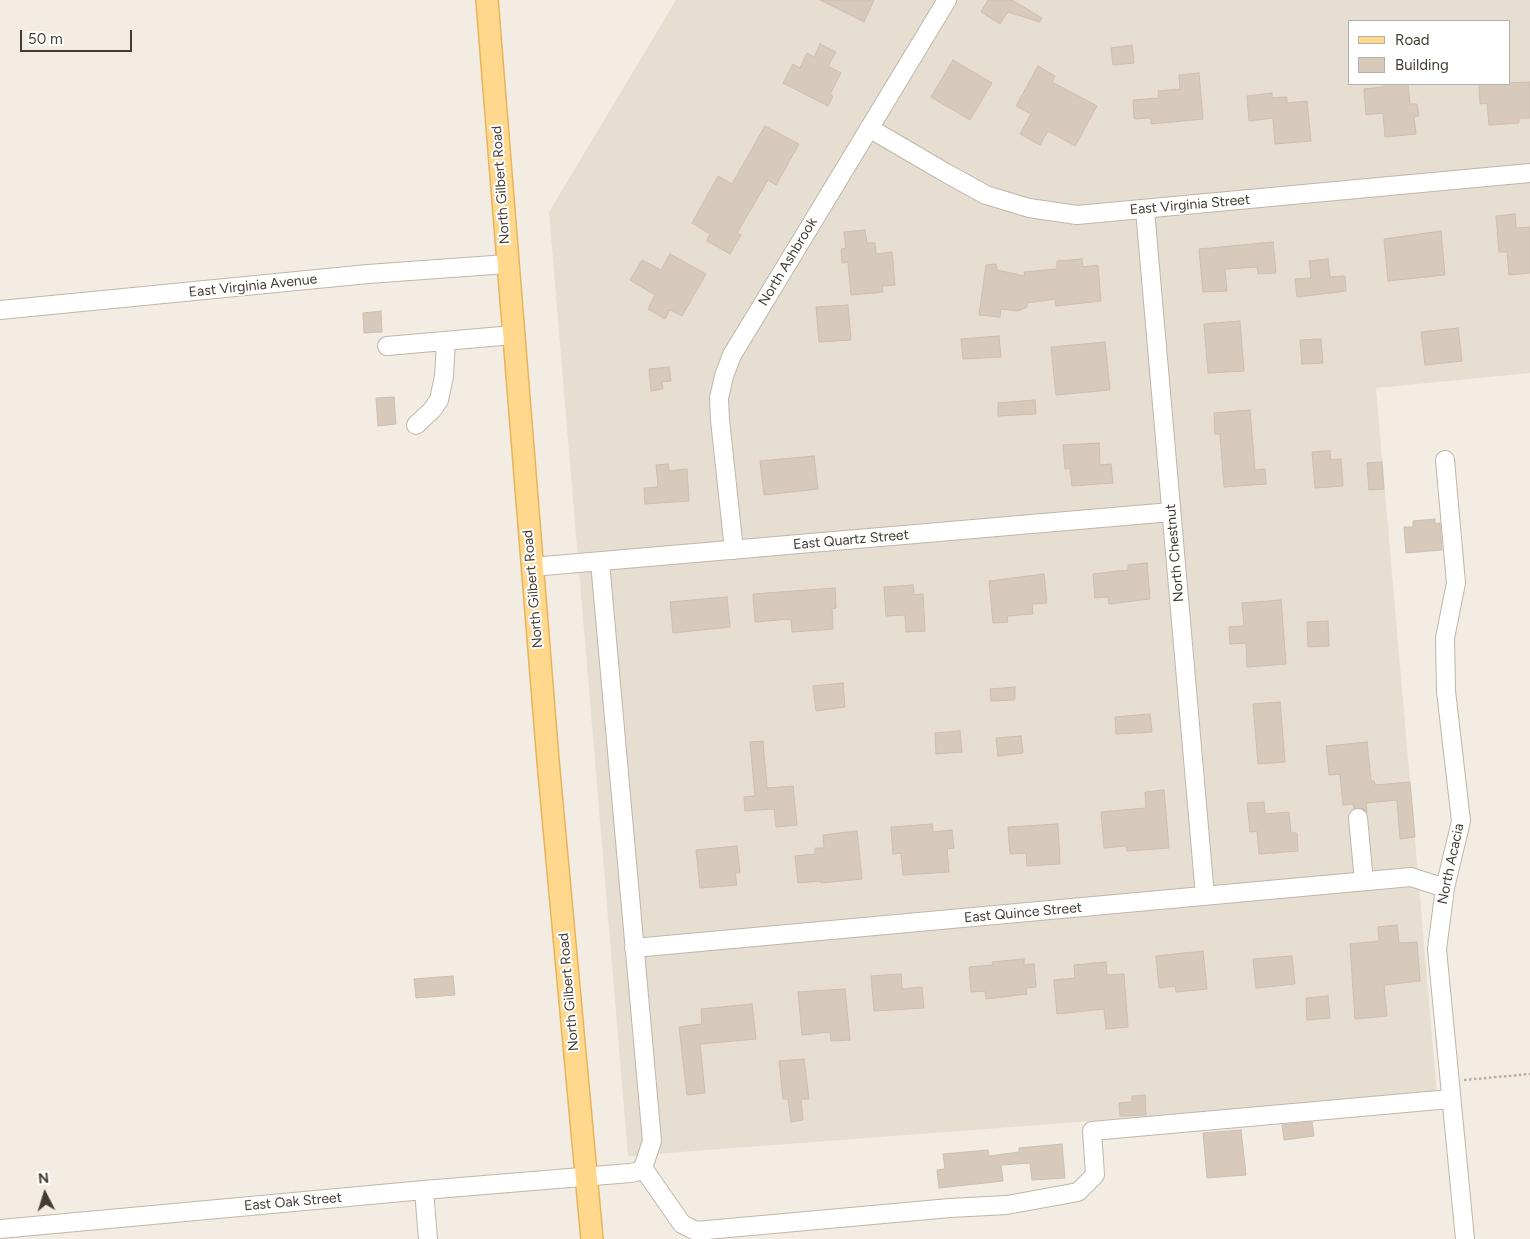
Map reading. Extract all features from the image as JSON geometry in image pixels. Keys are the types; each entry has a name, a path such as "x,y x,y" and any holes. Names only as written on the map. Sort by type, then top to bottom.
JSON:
{"main road":[{"name":"North Gilbert Road","path":"487,0 532,567 592,1239"}],"street":[{"name":"North Ashbrook","path":"734,550 719,398 724,376 732,355 947,0"},
{"name":"East Virginia Street","path":"869,128 946,174 986,195 1029,208 1077,215 1530,173"},
{"name":"North Chestnut","path":"1144,210 1205,896"},
{"name":"East Virginia Avenue","path":"0,310 368,274 507,264"},
{"path":"387,346 513,335"},
{"path":"416,425 432,410 439,400 444,376 446,341"},
{"name":"North Acacia","path":"1445,460 1456,583 1445,638 1446,691 1461,822 1445,888 1437,949 1465,1239"},
{"name":"East Quartz Street","path":"532,567 1171,512"},
{"path":"587,1176 636,1172 644,1168 652,1141 600,562"},
{"path":"1358,818 1364,881"},
{"name":"East Quince Street","path":"634,948 1411,877 1445,888"},
{"path":"644,1168 682,1231 950,1208 1007,1205 1078,1192 1095,1175 1092,1131 1450,1099"},
{"name":"East Oak Street","path":"0,1229 587,1176"},
{"path":"424,1190 428,1239"}],"path":[{"path":"1449,1081 1530,1074"}],"shaded area":[{"path":"676,0 1530,0 1530,373 1376,388 1437,1095 628,1156 549,212"}],"building":[{"path":"820,0 874,0 864,22"},
{"path":"988,0 1012,0 1042,18 1040,22 1008,12 1000,24 981,12"},
{"path":"820,44 836,52 828,66 841,73 830,94 833,96 828,106 783,83 793,64 800,68 807,53 814,57"},
{"path":"1132,45 1134,63 1113,65 1111,48"},
{"path":"953,60 992,83 970,120 931,97"},
{"path":"1038,66 1055,76 1052,82 1097,106 1075,146 1048,131 1040,145 1020,134 1031,114 1016,106"},
{"path":"1199,73 1203,119 1151,124 1151,118 1134,119 1133,100 1159,98 1158,91 1180,89 1179,75"},
{"path":"1530,82 1530,118 1519,118 1519,123 1489,125 1487,103 1480,104 1479,85 1510,85 1510,83"},
{"path":"1384,85 1408,85 1410,104 1417,104 1419,116 1414,117 1416,134 1385,137 1383,113 1366,115 1364,89 1384,87"},
{"path":"1272,93 1272,98 1287,97 1287,103 1307,101 1311,141 1275,144 1273,118 1249,121 1247,96"},
{"path":"765,126 799,144 776,185 768,180 737,233 741,235 730,254 707,241 710,234 692,223 718,176 732,184"},
{"path":"1515,214 1516,228 1530,227 1530,273 1509,275 1507,252 1499,252 1496,216"},
{"path":"865,230 867,243 875,243 876,254 892,252 895,285 882,286 883,292 851,295 848,262 842,263 841,249 846,248 844,232"},
{"path":"1441,231 1445,275 1388,281 1384,239"},
{"path":"1273,242 1276,273 1258,274 1257,267 1225,269 1227,291 1203,292 1199,249"},
{"path":"670,254 706,274 682,316 670,310 665,319 648,309 655,295 630,280 642,260 661,270"},
{"path":"1082,259 1083,267 1098,265 1101,301 1056,306 1055,299 1027,303 1027,307 1018,311 1001,309 1000,317 979,315 986,265 996,264 997,270 1025,276 1024,272 1057,269 1057,261"},
{"path":"1328,259 1330,277 1345,276 1346,291 1297,297 1295,279 1311,278 1309,261"},
{"path":"848,305 851,340 819,342 816,307"},
{"path":"381,311 382,332 364,333 363,313"},
{"path":"1240,321 1244,371 1208,373 1204,324"},
{"path":"1458,328 1462,361 1425,365 1421,332"},
{"path":"999,336 1001,357 963,359 961,339"},
{"path":"1321,339 1323,363 1302,364 1300,340"},
{"path":"1105,342 1110,390 1056,395 1051,347"},
{"path":"669,367 671,381 662,382 663,389 651,391 649,369"},
{"path":"394,397 396,424 378,426 376,398"},
{"path":"1035,400 1036,414 998,416 998,403"},
{"path":"1250,410 1255,470 1265,469 1266,484 1224,487 1220,434 1215,434 1214,413"},
{"path":"1099,443 1100,465 1111,464 1113,483 1072,486 1070,468 1065,469 1063,445"},
{"path":"1330,451 1331,460 1341,459 1343,486 1315,488 1312,452"},
{"path":"814,456 818,489 764,495 760,461"},
{"path":"1382,462 1384,489 1369,490 1367,463"},
{"path":"668,464 669,471 687,469 689,501 645,504 644,488 658,487 656,465"},
{"path":"1435,519 1435,524 1440,523 1442,550 1406,553 1404,527 1413,527 1413,521"},
{"path":"1147,563 1150,599 1109,604 1108,597 1095,598 1093,574 1128,570 1128,565"},
{"path":"1044,574 1047,603 1032,604 1033,614 1007,616 1008,622 993,623 989,581"},
{"path":"913,585 914,595 923,594 925,631 906,632 905,615 886,616 884,587"},
{"path":"835,588 836,608 832,609 833,629 792,632 791,619 755,622 753,594"},
{"path":"727,597 730,627 673,633 670,602"},
{"path":"1281,600 1286,664 1247,667 1246,643 1230,644 1229,627 1244,626 1242,603"},
{"path":"1328,621 1329,646 1308,647 1307,622"},
{"path":"843,683 845,707 816,711 813,686"},
{"path":"1015,687 1015,700 991,701 990,689"},
{"path":"1280,702 1285,762 1258,764 1253,704"},
{"path":"1150,714 1152,732 1116,734 1115,717"},
{"path":"960,731 962,752 936,754 935,733"},
{"path":"1021,736 1023,753 998,756 996,738"},
{"path":"763,741 767,788 793,786 797,825 776,827 774,809 745,811 744,797 755,796 750,742"},
{"path":"1367,742 1371,781 1374,781 1375,785 1410,782 1415,837 1400,839 1397,800 1366,803 1367,813 1362,808 1354,809 1353,804 1343,805 1340,774 1329,775 1326,746"},
{"path":"1164,790 1169,848 1127,851 1126,846 1104,848 1101,812 1146,808 1145,792"},
{"path":"1264,802 1265,814 1289,812 1291,833 1297,833 1298,851 1259,854 1257,831 1250,832 1247,803"},
{"path":"932,824 933,832 952,830 954,848 947,849 949,872 903,875 901,853 893,854 891,827"},
{"path":"1058,824 1060,864 1027,866 1026,853 1010,854 1008,827"},
{"path":"857,831 862,879 798,883 795,856 815,854 815,848 824,848 823,835"},
{"path":"737,846 740,873 735,873 737,885 700,888 696,850"},
{"path":"1397,925 1399,943 1417,942 1420,981 1384,985 1387,1016 1355,1019 1350,944 1379,941 1378,927"},
{"path":"1203,951 1207,989 1176,992 1175,986 1159,988 1156,956"},
{"path":"1292,956 1295,984 1256,988 1253,959"},
{"path":"1024,959 1024,965 1034,964 1036,987 1026,988 1027,994 986,999 985,991 971,992 969,967 993,965 992,962"},
{"path":"1106,962 1107,975 1124,974 1128,1027 1106,1029 1104,1009 1057,1014 1054,980 1075,978 1074,965"},
{"path":"901,974 902,989 922,987 924,1008 874,1011 871,976"},
{"path":"453,976 455,995 416,998 414,979"},
{"path":"845,989 850,1040 831,1041 830,1032 802,1035 798,992"},
{"path":"1328,996 1330,1018 1307,1020 1306,998"},
{"path":"752,1004 756,1039 700,1044 705,1093 687,1095 679,1027 702,1024 701,1009"},
{"path":"804,1059 809,1099 801,1099 803,1120 791,1122 788,1099 783,1099 779,1061"},
{"path":"1145,1095 1146,1115 1120,1116 1119,1103 1132,1102 1132,1096"},
{"path":"1312,1122 1314,1136 1284,1140 1282,1125"},
{"path":"1241,1130 1246,1175 1207,1178 1203,1133"},
{"path":"1062,1144 1065,1178 1032,1180 1030,1163 1001,1165 1003,1181 939,1188 937,1170 945,1169 943,1154 988,1150 989,1156 1019,1152 1019,1148"}]}
